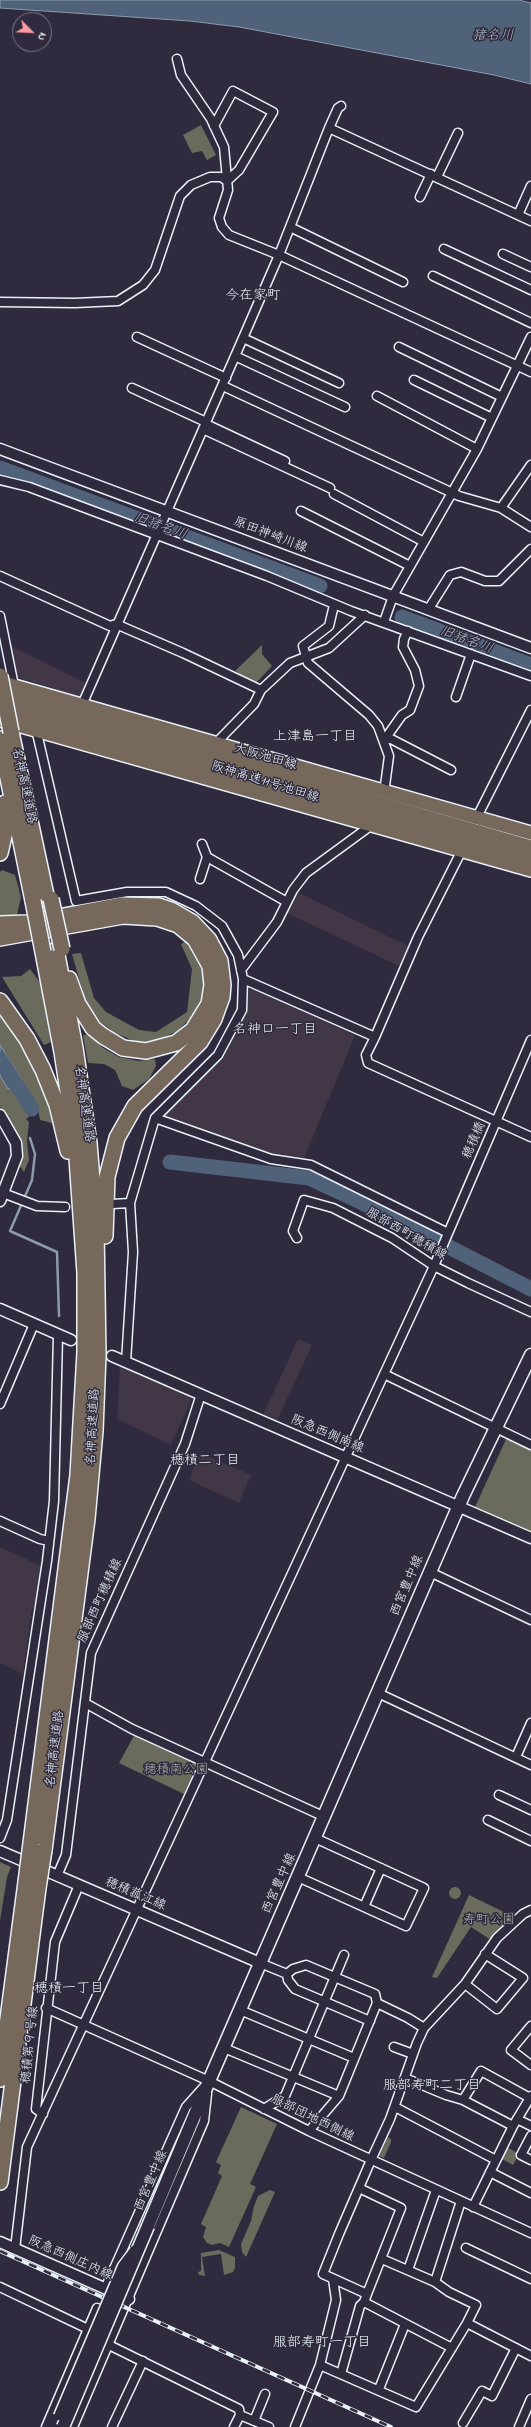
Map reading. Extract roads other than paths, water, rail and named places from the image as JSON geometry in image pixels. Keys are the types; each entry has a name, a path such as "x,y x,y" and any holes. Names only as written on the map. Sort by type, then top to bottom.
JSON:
{"highway":[{"name":"名神高速道路","path":"0,676 6,735 43,900 83,1099 94,1199 98,1312 91,1476 32,1885 8,2119 0,2182"},
{"name":"阪神高速11号池田線","path":"0,694 531,860"},
{"name":"阪神高速11号池田線","path":"0,706 331,797 531,848"},
{"name":"名神高速道路","path":"6,735 27,805 43,900"},
{"path":"0,770 6,827 0,853"},
{"path":"0,924 27,923 121,905 159,906 182,915 202,930 216,950 223,973 219,1008 208,1030 189,1053 134,1106 122,1127 112,1150 106,1193 101,1391 91,1476"},
{"path":"0,938 123,916 146,916 168,920 187,931 198,943 206,956 211,976 209,1004 194,1030 176,1043 146,1051 123,1048 103,1036 85,1016 53,950"},
{"name":"名神高速道路","path":"37,1847 73,1518 83,1390 85,1272 79,1178 67,1086 53,950"},
{"path":"0,1001 24,1034 43,1070 57,1105 66,1141 77,1226 83,1390"},
{"name":"名神高速道路","path":"0,2079 32,1885"}],"main road":[{"name":"大阪池田線","path":"0,682 216,743 384,793 531,833"},
{"path":"0,720 373,824 531,870"},
{"name":"西宮豊中線","path":"63,2427 209,2081 325,1817 458,1506 531,1355"}],"street":[{"path":"177,59 181,75 214,126 224,147 228,190 219,218 222,227 230,235 279,255 531,372"},
{"path":"214,126 233,91 272,112 240,170 227,181"},
{"path":"82,706 116,624 158,533 279,255 329,128 338,108 342,106"},
{"path":"329,128 531,221"},
{"path":"420,197 434,176 458,133"},
{"path":"0,302 75,303 118,301 143,286 155,270 180,196 191,185 210,177 221,177 227,181"},
{"path":"518,215 531,186"},
{"path":"290,227 402,282"},
{"path":"444,249 531,290"},
{"path":"503,254 531,267"},
{"path":"433,276 531,324"},
{"path":"137,337 224,382 452,492 501,508 531,527"},
{"path":"384,622 393,596 477,449 531,337"},
{"path":"243,338 339,383"},
{"path":"399,347 502,397"},
{"path":"235,356 345,407"},
{"path":"414,380 492,418"},
{"path":"132,388 332,491 424,542"},
{"path":"376,396 477,449"},
{"path":"205,425 299,468"},
{"name":"原田神崎川線","path":"0,450 166,514 393,596 531,648"},
{"path":"501,508 531,465"},
{"path":"0,480 30,488 158,533 267,576 334,605 531,676"},
{"path":"301,511 410,566"},
{"path":"428,610 450,574 461,572 485,581 499,581 531,549"},
{"path":"0,576 110,626 116,624 261,690"},
{"path":"334,605 329,626 303,646 308,664 369,715 378,726 389,756 384,793"},
{"path":"216,743 254,704 261,690 290,663 329,648 365,615"},
{"path":"0,616 14,686"},
{"path":"384,739 402,715 410,710 419,686 415,670 404,647 404,639 408,631"},
{"path":"456,697 471,654"},
{"path":"476,819 531,710"},
{"path":"36,730 76,901 127,892 166,892 196,906 222,926 238,954 243,979 242,1010 218,1055 155,1118 130,1203 133,1252 126,1362"},
{"path":"384,739 391,738 451,770"},
{"path":"241,970 277,922 287,902 306,873 373,824"},
{"path":"200,879 207,857 202,844"},
{"path":"462,850 418,937 366,1055 368,1063 531,1137"},
{"path":"207,857 287,902"},
{"path":"243,979 375,1037"},
{"name":"穂積橋","path":"15,2249 27,2147 434,1266 531,1040"},
{"path":"0,1115 16,1143 17,1156 1,1197 38,1206 65,1207"},
{"path":"155,1118 271,1160 311,1165 448,1235"},
{"name":"服部西町穂積線","path":"297,1238 293,1230 304,1200 333,1208 392,1238 434,1266 531,1312"},
{"path":"112,1204 130,1203"},
{"path":"0,1309 71,1340"},
{"path":"0,1404 34,1324"},
{"path":"0,1838 7,1820 30,1673 54,1501 58,1335"},
{"name":"阪急西側南線","path":"112,1356 531,1538"},
{"path":"384,1374 531,1445"},
{"name":"服部西町穂積線","path":"57,1876 66,1855 91,1653 185,1444 201,1394"},
{"path":"0,1521 40,1540 49,1541"},
{"path":"430,1572 531,1620"},
{"path":"378,1693 531,1765"},
{"path":"84,1703 132,1729 325,1817"},
{"path":"516,1757 531,1723"},
{"path":"499,1795 531,1810"},
{"path":"488,1820 531,1841"},
{"path":"298,1877 406,1926 424,1888 315,1838"},
{"name":"穂積菰江線","path":"0,1851 260,1963"},
{"path":"364,1906 381,1868"},
{"name":"穂積第９号線","path":"43,2114 36,2109 46,2008 55,1942 79,1885"},
{"path":"367,2294 323,2274 395,2107 413,2054 424,2028 465,1984 497,1938 523,1914 531,1910"},
{"path":"465,1984 497,2009 523,1978 485,1954"},
{"path":"264,2109 285,2096 344,1955"},
{"path":"260,1963 287,1974 293,1988 370,2021"},
{"path":"287,1974 306,1965 374,1994 377,2004 339,2096 309,2131"},
{"path":"377,2004 408,2018 424,2028"},
{"name":"服部団地西側線","path":"46,2008 83,2026 209,2081 309,2131 531,2233"},
{"path":"240,2010 354,2058"},
{"path":"531,2026 512,2050 531,2065"},
{"path":"394,2047 413,2054"},
{"path":"224,2048 339,2096"},
{"path":"464,2100 481,2072 530,2097 513,2126 473,2207"},
{"path":"405,2078 446,2095 464,2100 513,2126"},
{"path":"105,2289 186,2107 209,2081"},
{"path":"73,2427 129,2300 204,2121 209,2081"},
{"path":"395,2107 496,2160"},
{"path":"518,2119 531,2126"},
{"path":"531,2136 521,2155 531,2160"},
{"path":"490,2172 531,2193"},
{"path":"341,2374 360,2306 364,2302 382,2259 401,2208 359,2188"},
{"path":"408,2270 436,2190"},
{"path":"435,2282 461,2201"},
{"path":"53,2427 122,2266 146,2231"},
{"name":"阪急西側庄内線","path":"0,2242 129,2300"},
{"path":"466,2248 531,2279"},
{"path":"320,2365 379,2389 416,2407 467,2323 476,2305 449,2292 435,2282 382,2259"},
{"path":"295,2427 320,2365 336,2300 333,2279"},
{"path":"0,2287 88,2329"},
{"path":"364,2302 452,2348"},
{"path":"46,2427 97,2308 121,2318"},
{"path":"467,2323 531,2356"},
{"path":"379,2389 405,2324"},
{"path":"109,2345 239,2409 240,2415 234,2427"},
{"path":"463,2423 482,2391 492,2396 516,2348"},
{"path":"112,2427 143,2361"},
{"path":"250,2423 265,2394"},
{"path":"519,2427 531,2399"},
{"path":"240,2415 250,2423 269,2427"}],"water":[{"name":"猪名川","path":"0,0 519,0 531,3 531,84 494,75 239,27 190,21 0,8"},
{"path":"0,1045 22,1080 8,1089 0,1076"}],"waterway":[{"name":"旧猪名川","path":"0,468 320,586"},
{"name":"旧猪名川","path":"402,617 531,665"},
{"path":"0,1059 32,1109"},
{"path":"30,1138 35,1154 32,1180 10,1231 57,1252 59,1316"},
{"path":"170,1162 309,1178 371,1207 531,1289"}],"railway":[{"path":"0,2251 391,2427"}],"district":[{"name":"今在家町","path":"253,297"},
{"name":"上津島一丁目","path":"315,738"},
{"name":"名神口一丁目","path":"275,1031"},
{"name":"穂積二丁目","path":"205,1462"},
{"name":"穂積一丁目","path":"69,1990"},
{"name":"服部寿町二丁目","path":"432,2087"},
{"name":"服部寿町一丁目","path":"322,2344"}],"park label":[{"name":"穂積南公園","path":"176,1771"},
{"name":"寿町公園","path":"489,1921"}]}
